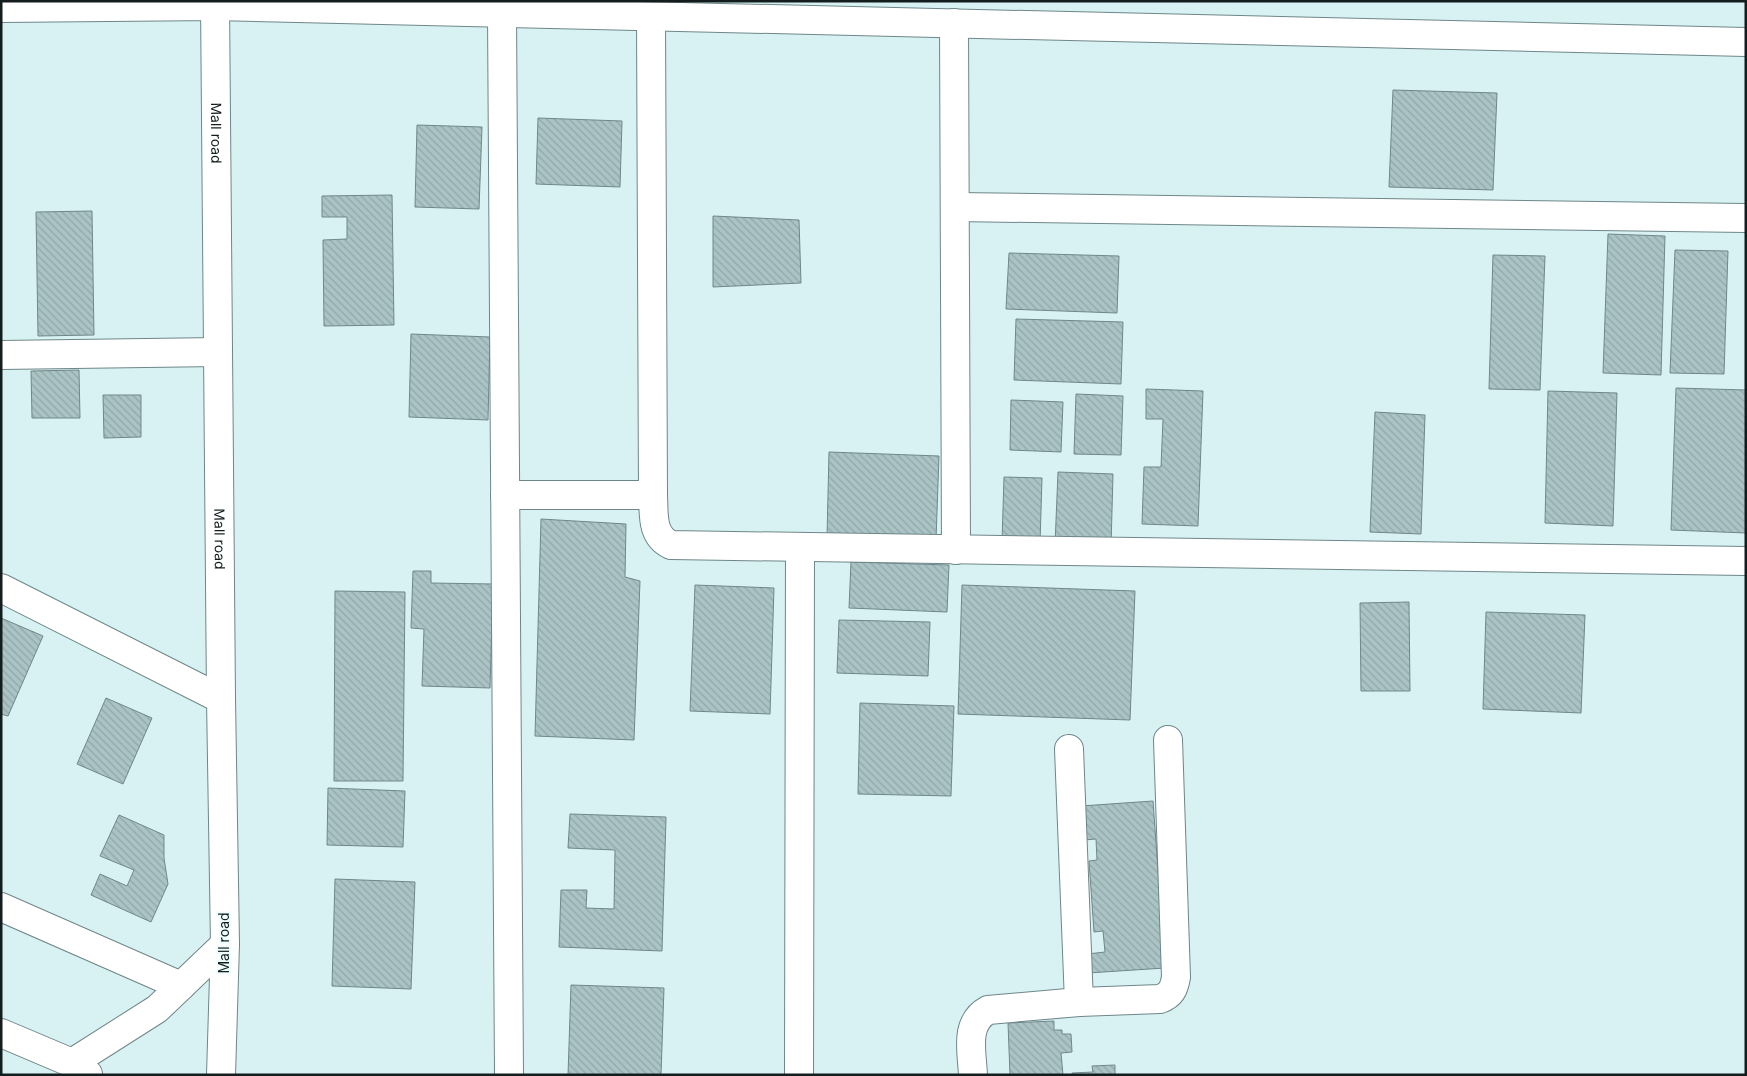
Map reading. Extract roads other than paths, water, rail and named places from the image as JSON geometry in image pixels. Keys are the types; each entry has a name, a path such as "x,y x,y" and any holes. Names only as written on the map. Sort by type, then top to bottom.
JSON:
{"street":[{"path":"1,8 215,4 651,17 954,23 998,13 1746,42"},
{"name":"Mall road","path":"215,4 225,944 221,1075"},
{"path":"502,13 509,1075"},
{"path":"651,17 653,495 655,523 657,532 663,542 672,545 956,550 1746,561"},
{"path":"954,23 956,550"},
{"path":"955,207 1746,218"},
{"path":"1,355 218,352"},
{"path":"505,495 653,495"},
{"path":"799,1075 800,547"},
{"path":"1,588 221,699"},
{"path":"973,1075 971,1029 980,1014 988,1010 1079,1002 1160,1000 1169,996 1174,988 1176,977 1168,740"},
{"path":"1069,749 1079,1002"},
{"path":"1,907 181,986"},
{"path":"1,1033 81,1069 157,1008 225,944"}]}
